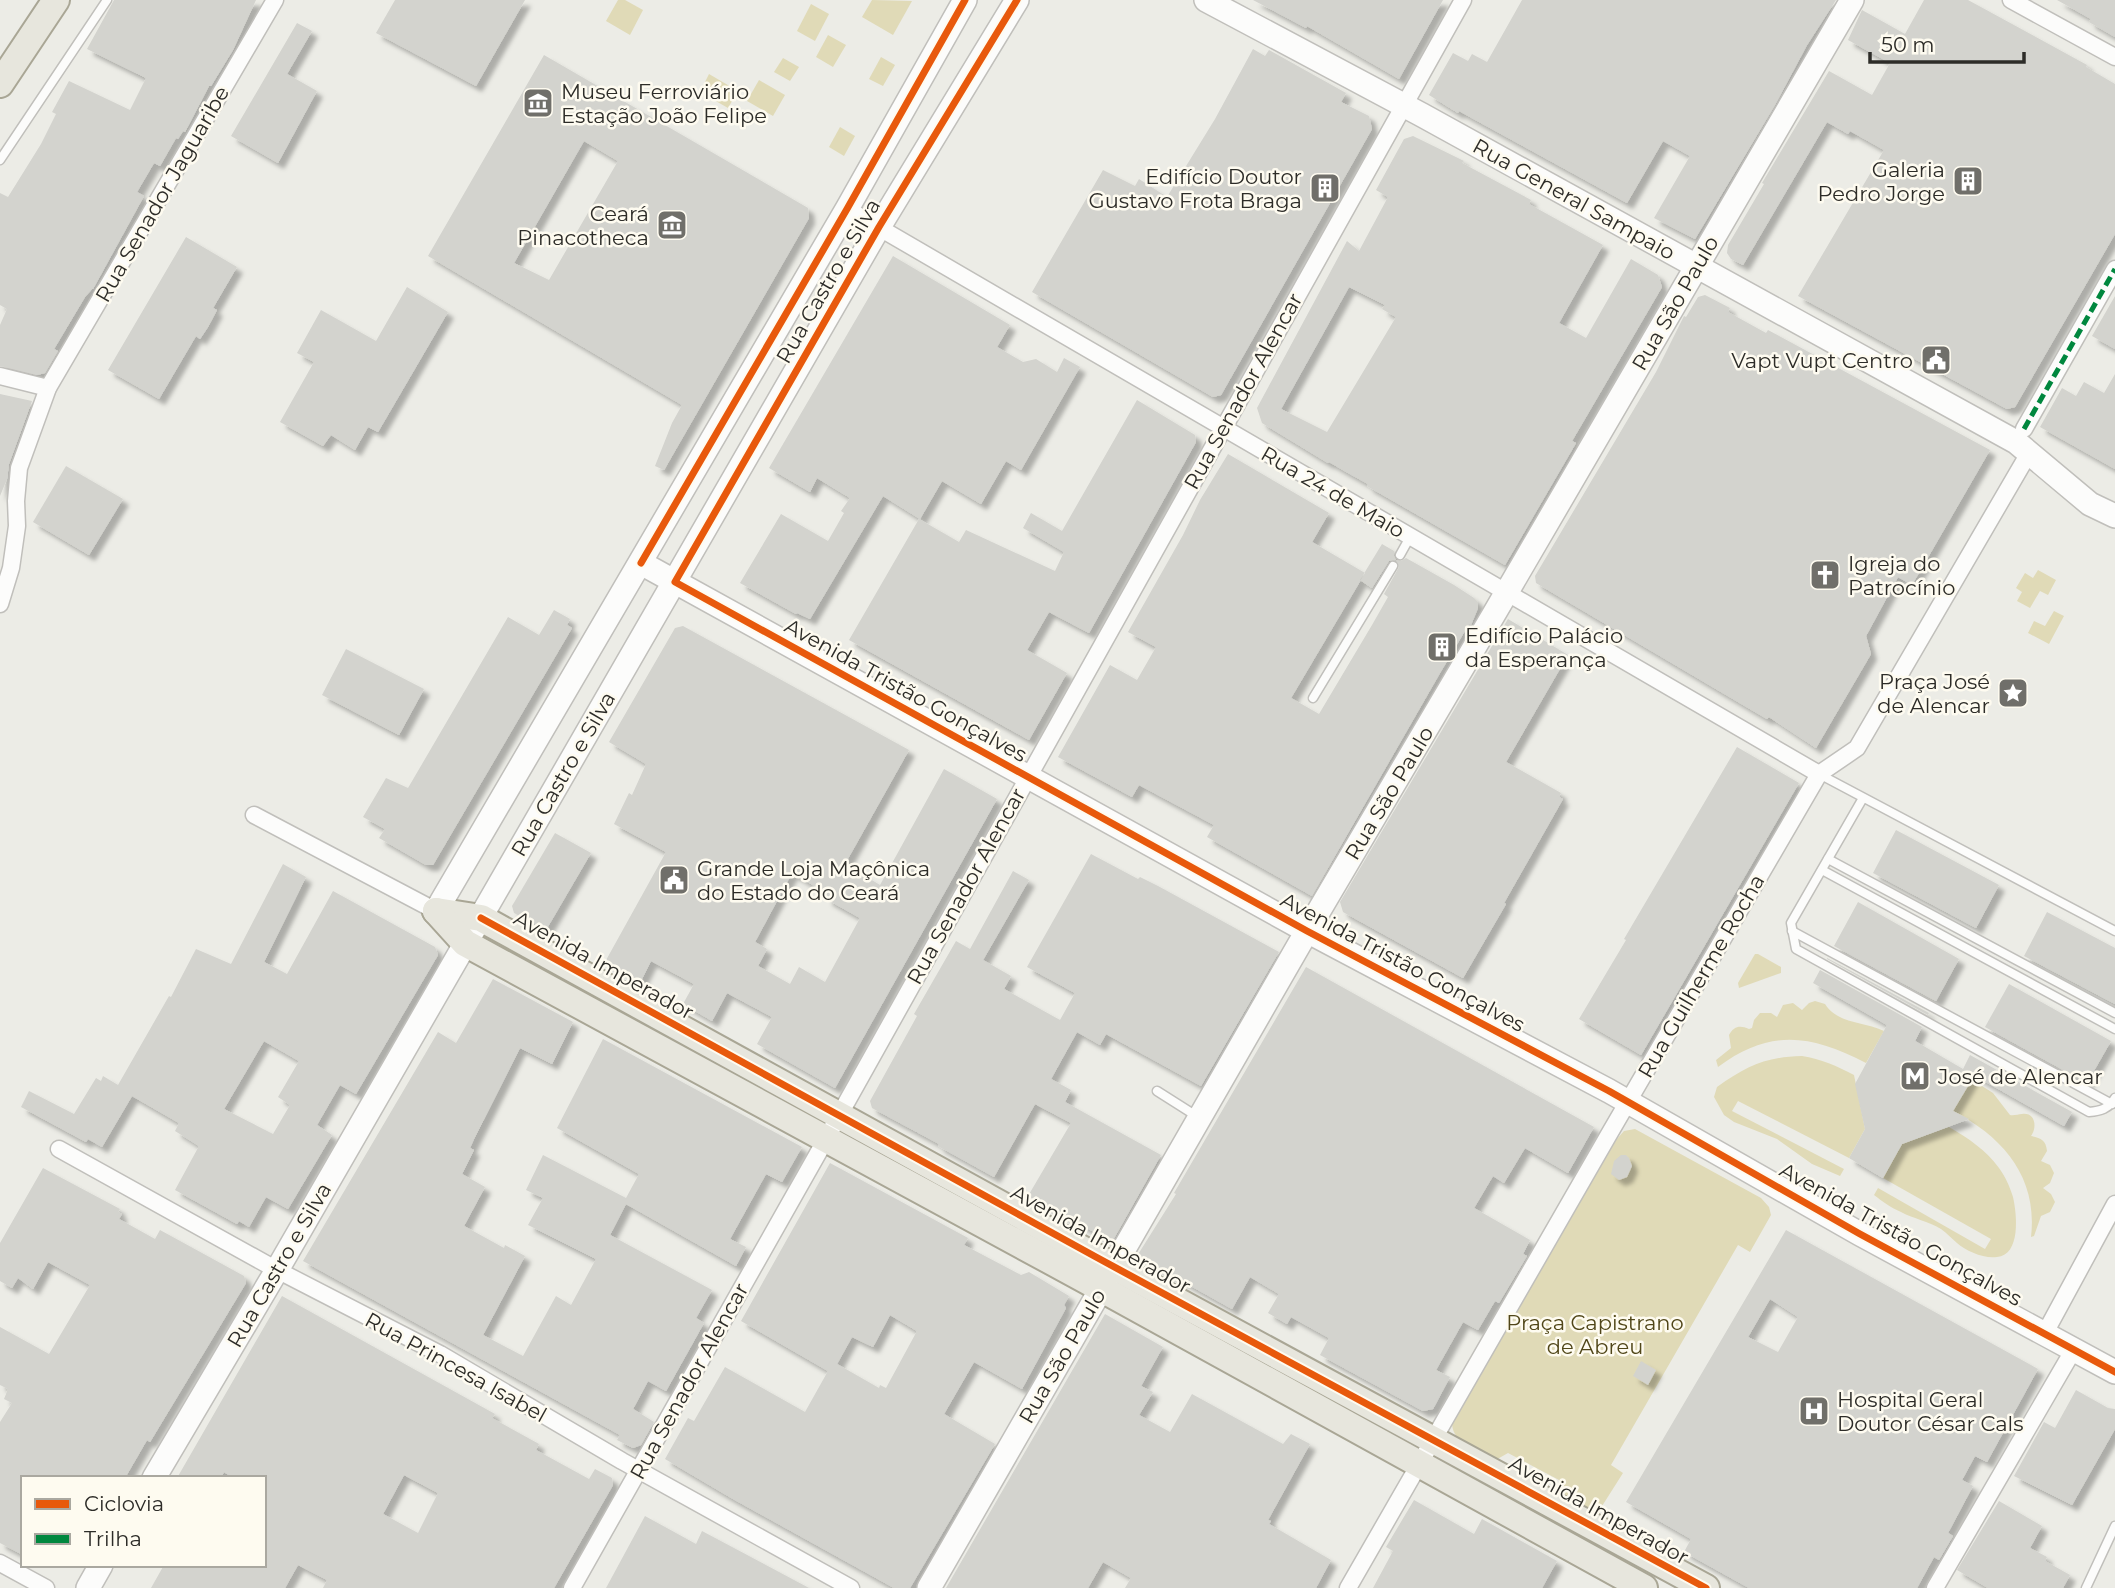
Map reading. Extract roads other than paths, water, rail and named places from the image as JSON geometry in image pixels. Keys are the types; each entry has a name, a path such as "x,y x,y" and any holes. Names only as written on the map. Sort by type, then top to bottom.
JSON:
{"main road":[{"path":"0,84 56,0"},
{"name":"Avenida Imperador","path":"436,911 481,918 839,1115 1420,1465 1644,1588"},
{"name":"Avenida Imperador","path":"436,911 465,943 826,1139 1434,1440 1706,1588"}],"street":[{"name":"Rua Senador Jaguaribe","path":"0,604 11,568 17,526 19,468 48,388 275,0"},
{"name":"Rua Castro e Silva","path":"436,911 848,209 965,0"},
{"name":"Rua Castro e Silva","path":"155,1476 481,918 879,227 1017,0"},
{"name":"Rua General Sampaio","path":"1206,0 1404,105 2016,442 2090,504 2115,516"},
{"name":"Rua Senador Alencar","path":"572,1588 1463,0"},
{"name":"Rua São Paulo","path":"929,1588 1307,932 1852,0"},
{"path":"2011,0 2115,57"},
{"name":"Rua 24 de Maio","path":"848,209 1819,774"},
{"path":"2024,429 2115,269"},
{"path":"0,376 48,388"},
{"name":"Rua Guilherme Rocha","path":"1348,1588 1819,774 1857,748 2029,453"},
{"name":"Avenida Tristão Gonçalves","path":"641,563 1307,932 1628,1102 1860,1234 2115,1372"},
{"name":"Avenida Imperador","path":"254,815 436,911"},
{"name":"Rua Princesa Isabel","path":"59,1149 277,1270 440,1354 639,1471 851,1588"},
{"path":"2045,1334 2115,1204"},
{"path":"1935,1588 2074,1349"},
{"path":"0,1563 46,1588"},
{"path":"88,1588 101,1567"}],"lane":[{"path":"0,160 107,0"},
{"path":"1400,555 1410,537"},
{"path":"1313,698 1393,566"},
{"path":"1819,774 2115,930"},
{"path":"1792,931 2113,1101 2100,1111 2089,1112 1797,949 1792,931 1791,923 1863,798"},
{"path":"1828,859 2115,1013"},
{"path":"1822,870 2115,1029"},
{"path":"1157,1091 1200,1119"},
{"path":"2085,1588 2115,1526"}],"place":[{"name":"Museu Ferroviário Estação João Felipe","path":"538,103"},
{"name":"Galeria Pedro Jorge","path":"1968,181"},
{"name":"Edifício Doutor Gustavo Frota Braga","path":"1325,188"},
{"name":"Ceará Pinacotheca","path":"672,225"},
{"name":"Vapt Vupt Centro","path":"1936,360"},
{"name":"Igreja do Patrocínio","path":"1825,575"},
{"name":"Edifício Palácio da Esperança","path":"1442,647"},
{"name":"Praça José de Alencar","path":"2013,693"},
{"name":"Grande Loja Maçônica do Estado do Ceará","path":"674,880"},
{"name":"José de Alencar","path":"1915,1076"},
{"name":"Hospital Geral Doutor César Cals","path":"1814,1411"}],"park label":[{"name":"Praça Capistrano de Abreu","path":"1595,1334"}]}
